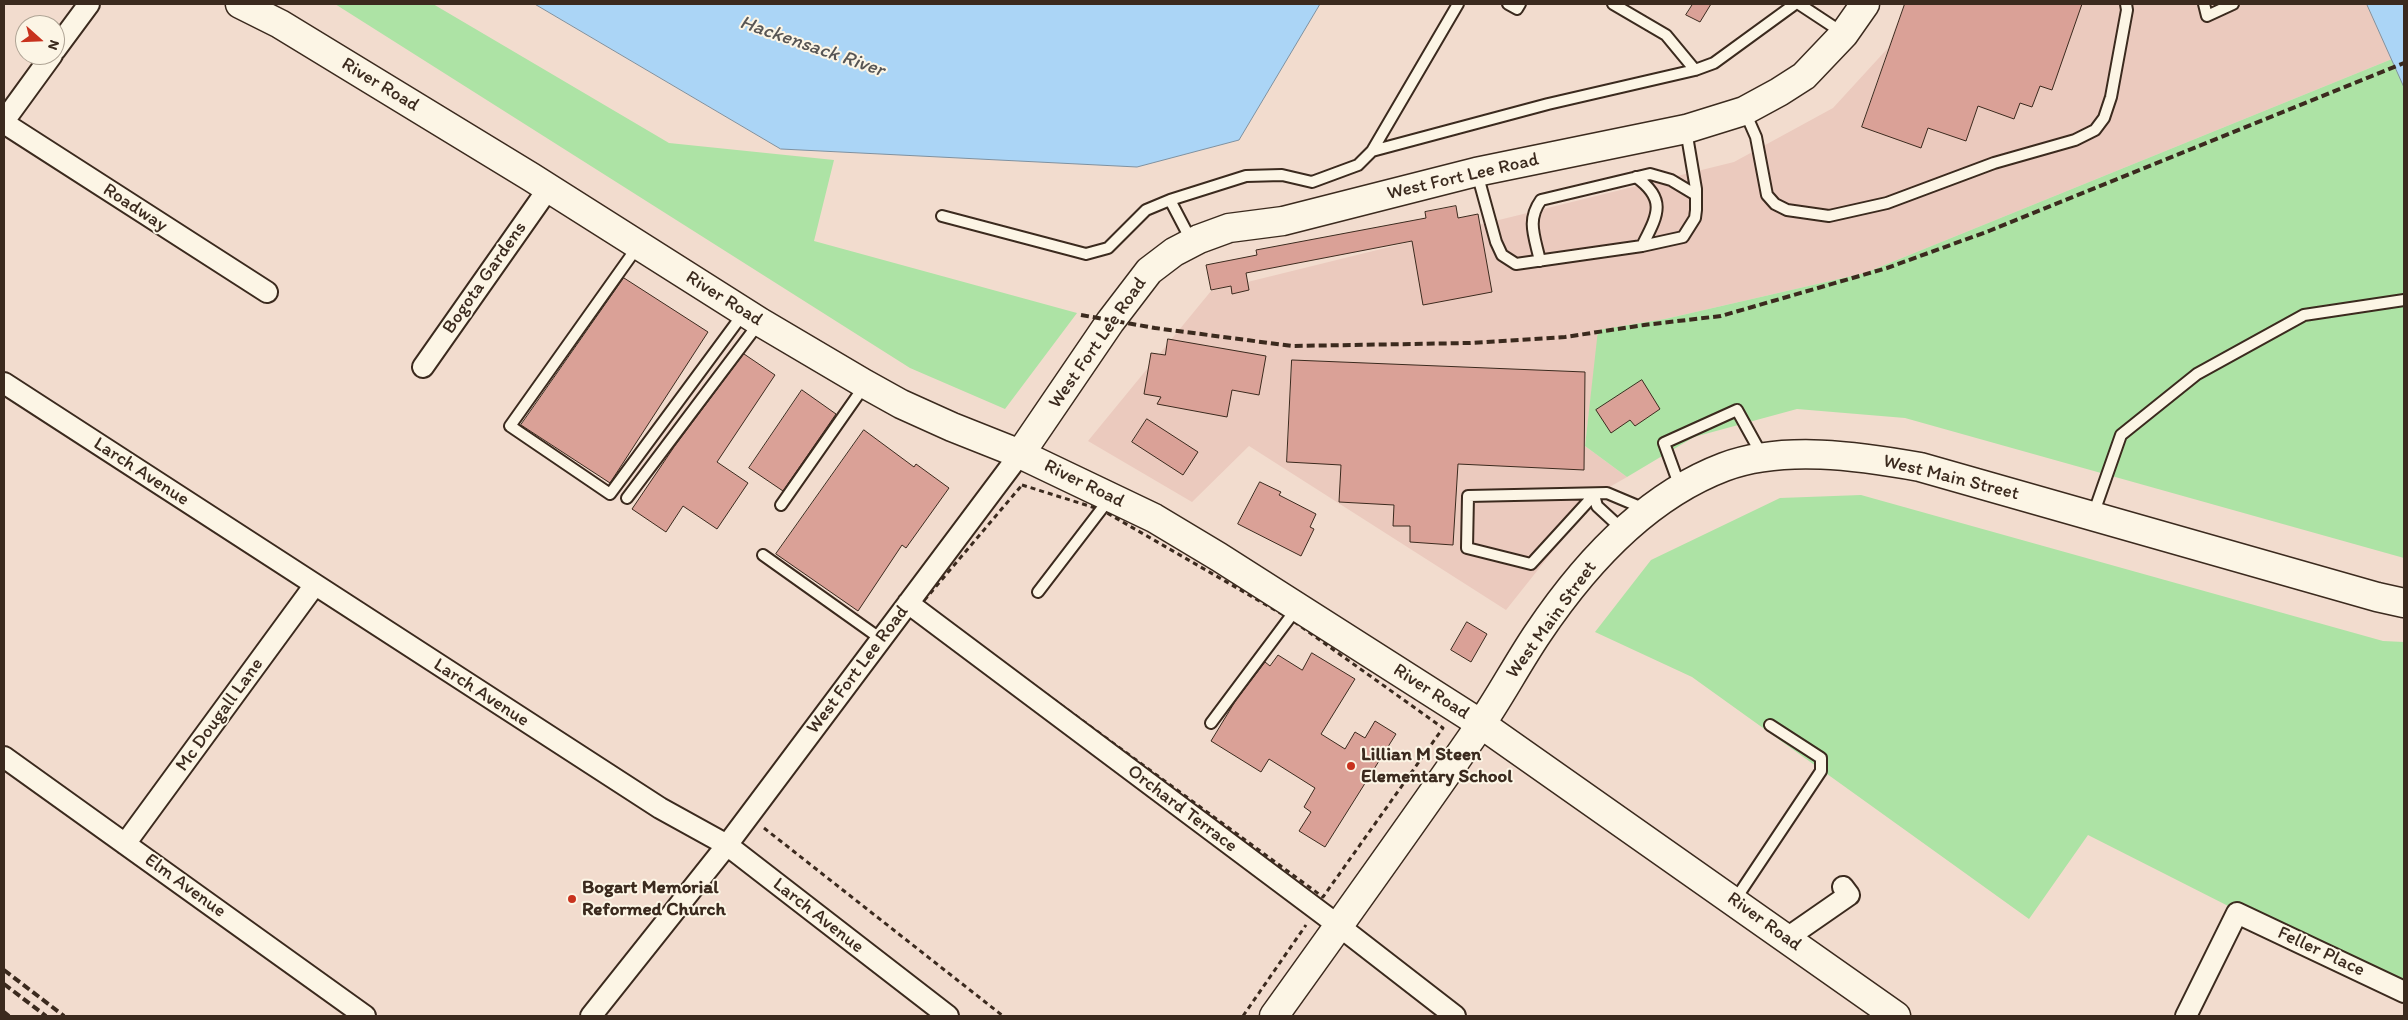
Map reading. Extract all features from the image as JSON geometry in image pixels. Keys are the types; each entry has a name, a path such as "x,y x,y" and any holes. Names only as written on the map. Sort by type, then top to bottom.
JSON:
{"main road":[{"name":"River Road","path":"240,4 280,24 752,317 865,384 935,420 1020,454 1106,503 1154,518 1293,612 1481,724 1896,1016"},
{"name":"West Fort Lee Road","path":"1020,454 1110,322 1148,271 1174,252 1192,242 1229,228 1283,221 1476,172 1686,129 1744,111 1804,76 1844,34 1865,4"},
{"name":"West Main Street","path":"1274,1016 1481,724 1538,633 1569,590 1624,530 1648,510 1724,467 1764,458 1830,455 1875,458 1920,467 2404,603"}],"street":[{"path":"65,36 89,4"},
{"path":"4,122 45,65"},
{"name":"Roadway","path":"4,122 267,292"},
{"name":"Bogota Gardens","path":"423,367 548,189"},
{"name":"Larch Avenue","path":"4,383 314,586 660,808 727,846 948,1016"},
{"name":"West Fort Lee Road","path":"591,1016 727,846 1020,454"},
{"name":"Mc Dougall Lane","path":"125,844 314,586"},
{"name":"Orchard Terrace","path":"908,603 1456,1016"},
{"name":"Elm Avenue","path":"4,757 365,1016"},
{"path":"1787,938 1849,896 1843,887"},
{"name":"Feller Place","path":"2186,1016 2237,913 2404,992"}],"lane":[{"path":"942,216 1086,254 1108,248 1146,210 1170,200 1246,176 1282,175 1312,182 1358,165 1372,151 1458,4"},
{"path":"1508,4 1517,9 1520,4"},
{"path":"1613,4 1666,34 1695,70"},
{"path":"1372,151 1548,104 1695,70 1714,63 1795,4"},
{"path":"1799,4 1844,34"},
{"path":"1744,111 1756,136 1767,195 1775,204 1787,210 1829,216 1887,203 1994,163 2066,142 2095,130 2104,118 2111,96 2127,10 2126,4"},
{"path":"2204,4 2207,16 2232,4"},
{"path":"1476,172 1496,242 1502,255 1516,264 1642,246 1683,237 1695,218 1696,195 1686,129"},
{"path":"1540,261 1532,220 1534,210 1541,200 1650,174 1671,180 1696,195"},
{"path":"1636,177 1649,186 1655,194 1658,205 1656,216 1642,246"},
{"path":"1170,200 1192,242"},
{"path":"639,246 510,426 610,494 752,317"},
{"path":"2092,516 2121,435 2197,374 2304,315 2404,300"},
{"path":"627,498 752,317"},
{"path":"781,505 865,384"},
{"path":"1681,490 1664,444 1737,410 1764,458"},
{"path":"1594,495 1531,564 1467,548 1468,496 1606,494 1648,510"},
{"path":"1594,495 1597,506 1624,530"},
{"path":"1038,592 1106,503"},
{"path":"763,555 881,639"},
{"path":"1211,723 1293,612"},
{"path":"1734,901 1821,771 1821,758 1770,725"}],"path":[{"path":"1022,485 1106,503 1293,612 1443,728 1323,897 922,603 1022,485"},
{"path":"757,823 1003,1016"},
{"path":"1243,1016 1307,924"}],"shaded area":[{"path":"1904,4 2367,4 2392,59 1865,273 1665,319 1599,330 1585,446 1627,477 1599,493 1506,610 1249,446 1192,502 1088,441 1211,291 1734,162 1833,108 1888,48"}],"green space":[{"path":"335,4 433,4 669,143 834,160 814,241 1077,313 1005,409 910,368"},
{"path":"2392,59 2404,87 2404,558 1905,418 1797,409 1694,437 1627,477 1585,446 1598,330 1665,319 1865,273"},
{"path":"1861,495 2383,641 2404,642 2404,995 2088,835 2029,919 1692,677 1595,632 1651,560 1780,498"}],"water":[{"name":"Hackensack River","path":"535,4 1320,4 1239,140 1137,167 781,149"},
{"path":"2367,4 2404,4 2404,87"}],"building":[{"path":"1693,4 1711,4 1700,22 1686,15"},
{"path":"1905,4 2082,4 2052,90 2040,86 2032,107 2020,103 2014,119 1978,106 1966,141 1928,128 1921,148 1862,127"},
{"path":"1456,206 1458,218 1478,214 1492,292 1423,305 1412,241 1246,273 1249,290 1232,294 1231,286 1211,290 1206,265 1257,255 1256,250 1426,218 1425,212"},
{"path":"624,278 708,332 610,483 521,425"},
{"path":"1168,339 1266,356 1259,395 1232,390 1227,417 1157,404 1161,397 1144,394 1151,353 1165,355"},
{"path":"744,354 775,375 717,462 748,483 717,529 683,506 666,532 632,509 674,447"},
{"path":"1292,360 1585,372 1584,470 1458,464 1453,545 1410,542 1410,526 1393,526 1394,505 1339,502 1341,465 1287,462"},
{"path":"1642,380 1660,409 1635,426 1630,420 1611,433 1596,410"},
{"path":"802,390 836,414 783,491 749,468"},
{"path":"1147,419 1198,452 1183,475 1132,442"},
{"path":"864,430 914,467 916,464 949,488 906,548 902,545 858,611 776,554"},
{"path":"1260,482 1281,492 1279,495 1316,514 1310,527 1314,529 1301,556 1238,524"},
{"path":"1467,622 1487,634 1471,662 1451,650"},
{"path":"1312,653 1355,679 1321,734 1345,749 1355,732 1365,738 1375,721 1396,734 1325,847 1299,831 1311,812 1304,807 1315,788 1269,759 1261,772 1211,741 1236,700 1265,662 1270,666 1278,655 1302,670"}],"railway":[{"path":"1081,315 1155,328 1292,346 1470,343 1565,337 1721,316 1887,268 1989,231 2404,63"},
{"path":"4,970 64,1016"},
{"path":"4,984 46,1016"},
{"path":"4,1012 9,1016"}],"place":[{"name":"Lillian M Steen Elementary School","path":"1351,766"},
{"name":"Bogart Memorial Reformed Church","path":"572,899"}]}
